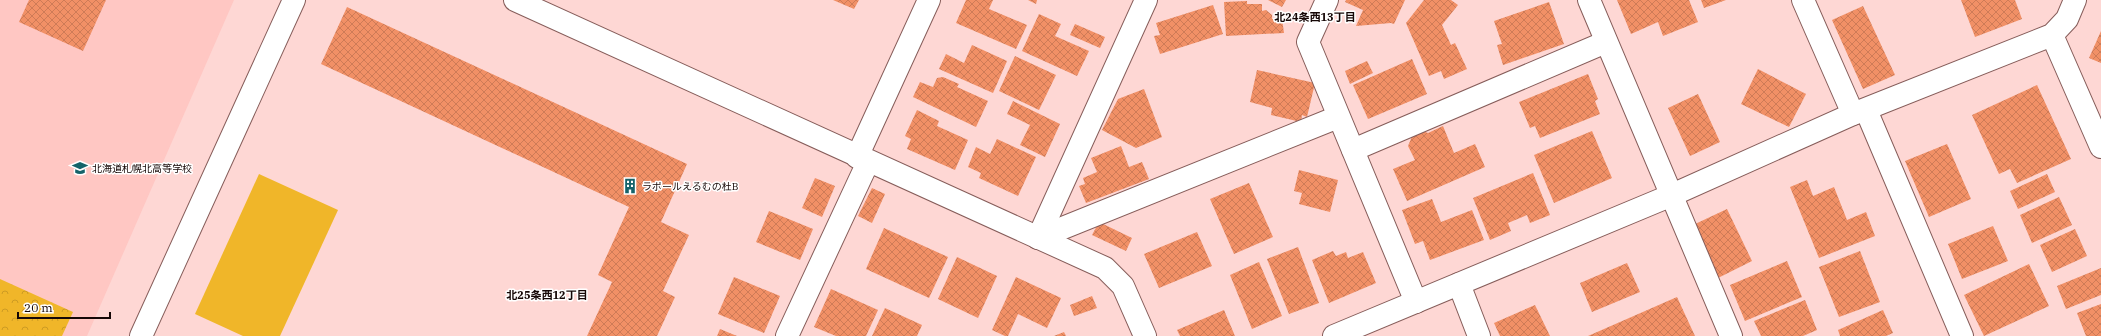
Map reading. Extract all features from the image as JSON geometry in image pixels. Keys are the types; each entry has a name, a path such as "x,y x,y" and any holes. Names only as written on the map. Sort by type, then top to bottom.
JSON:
{"street":[{"path":"141,336 294,0"},
{"path":"515,0 1105,268 1123,286 1145,336"},
{"path":"787,336 929,0"},
{"path":"1038,238 1146,0"},
{"path":"1327,0 1308,42 1416,302"},
{"path":"1589,0 1731,336"},
{"path":"1803,0 1860,112 1962,336"},
{"path":"1334,336 1672,196 1860,112 2052,35 2067,18 2076,0"},
{"path":"2052,35 2101,147"},
{"path":"1353,150 1606,42"},
{"path":"1038,238 1338,117"},
{"path":"1459,284 1479,336"}],"shaded area":[{"name":"北海道札幌北高等学校","path":"0,0 234,0 87,336 0,336"}],"green space":[{"path":"259,174 338,210 280,336 243,336 195,314"},
{"path":"0,279 73,312 62,336 0,336"}],"building":[{"path":"29,0 106,0 83,51 19,22"},
{"path":"833,0 859,0 854,9"},
{"path":"966,0 993,0 989,9 1027,25 1016,49 956,23"},
{"path":"1028,0 1037,0 1036,4"},
{"path":"1268,0 1286,0 1282,7"},
{"path":"1346,0 1405,0 1394,24 1356,26 1363,10 1345,2"},
{"path":"1424,0 1451,0 1458,5 1442,25 1451,45 1455,43 1467,69 1444,79 1441,71 1429,76 1406,23"},
{"path":"1617,0 1689,0 1698,22 1663,36 1658,22 1631,34"},
{"path":"1701,0 1726,0 1704,8"},
{"path":"1961,0 2015,0 2022,19 1975,37"},
{"path":"1247,1 1247,4 1262,4 1262,11 1266,10 1272,15 1272,19 1282,19 1284,33 1226,36 1224,2"},
{"path":"1549,2 1564,44 1503,65 1497,45 1502,44 1494,21"},
{"path":"1213,5 1223,34 1160,54 1154,36 1160,35 1156,23"},
{"path":"1863,6 1895,75 1863,89 1832,20"},
{"name":"ラポールえるむの杜B","path":"347,7 687,164 661,222 689,235 663,291 675,297 657,336 587,336 612,282 598,275 629,207 321,64"},
{"path":"1039,14 1061,24 1055,36 1089,51 1077,76 1022,51"},
{"path":"1075,24 1105,37 1100,48 1070,35"},
{"path":"2101,31 2101,63 2089,58"},
{"path":"972,45 1007,61 993,93 939,69 946,54 964,63"},
{"path":"1015,56 1056,75 1039,110 999,91"},
{"path":"1412,59 1427,94 1368,119 1353,85"},
{"path":"1367,61 1373,73 1350,84 1345,71"},
{"path":"1758,69 1806,94 1789,127 1741,104"},
{"path":"1257,70 1315,83 1307,117 1302,115 1301,122 1271,115 1272,108 1250,102"},
{"path":"1588,74 1598,99 1595,101 1600,114 1540,138 1535,126 1530,128 1519,102"},
{"path":"943,77 959,84 957,87 988,101 976,127 913,97 920,82 933,87 937,78"},
{"path":"2037,85 2071,159 2017,183 2010,169 1999,174 1972,115"},
{"path":"1144,89 1162,137 1136,148 1102,130 1118,99"},
{"path":"1698,94 1720,142 1690,156 1668,108"},
{"path":"1013,101 1060,124 1045,157 1020,145 1030,125 1007,114"},
{"path":"917,110 939,121 937,126 968,140 955,170 907,149 911,139 905,136"},
{"path":"1443,126 1454,153 1475,144 1485,167 1407,201 1393,169 1415,160 1408,146 1413,134 1420,130 1428,133"},
{"path":"1592,131 1612,178 1554,203 1534,155"},
{"path":"997,139 1036,157 1018,196 979,178 981,173 968,167 976,147 990,154"},
{"path":"1947,144 1971,199 1929,217 1905,161"},
{"path":"1121,146 1129,167 1142,162 1149,179 1086,203 1079,186 1085,184 1083,178 1097,172 1091,158"},
{"path":"1299,170 1338,180 1330,212 1299,204 1302,193 1294,191"},
{"path":"1533,173 1550,215 1530,223 1527,215 1508,223 1511,231 1490,240 1473,198"},
{"path":"2047,174 2055,192 2018,209 2010,191"},
{"path":"815,178 835,186 822,217 802,208"},
{"path":"1807,180 1813,196 1834,187 1847,220 1866,212 1875,236 1819,258 1790,187"},
{"path":"1249,183 1273,237 1234,254 1210,199"},
{"path":"872,188 885,194 872,223 858,216"},
{"path":"2059,197 2072,225 2032,243 2020,215"},
{"path":"1432,199 1441,222 1472,210 1484,240 1430,260 1423,241 1415,244 1402,210"},
{"path":"1727,209 1752,261 1718,278 1693,225"},
{"path":"769,211 813,229 800,260 756,242"},
{"path":"1099,222 1132,238 1126,251 1092,235"},
{"path":"1993,226 2008,261 1962,279 1948,244"},
{"path":"884,228 948,257 929,298 866,269"},
{"path":"2075,229 2087,256 2052,272 2040,245"},
{"path":"1197,232 1212,266 1159,288 1144,254"},
{"path":"1298,247 1319,303 1289,314 1267,259"},
{"path":"1333,251 1336,256 1346,252 1348,258 1363,252 1376,283 1329,303 1312,260"},
{"path":"1860,251 1880,302 1839,317 1819,267"},
{"path":"957,257 997,276 978,318 938,299"},
{"path":"1787,261 1802,297 1745,321 1730,285"},
{"path":"1259,262 1282,316 1252,329 1230,275"},
{"path":"1627,263 1640,292 1592,312 1580,283"},
{"path":"2029,264 2049,306 1984,336 1964,295"},
{"path":"2101,268 2101,295 2066,309 2057,286"},
{"path":"734,277 780,296 764,333 718,314"},
{"path":"1016,277 1061,298 1047,328 1018,314 1008,336 1005,336 992,330"},
{"path":"831,289 878,310 866,336 836,336 814,327"},
{"path":"1092,296 1097,308 1074,316 1070,305"},
{"path":"1677,297 1695,336 1588,336"},
{"path":"1805,300 1817,330 1803,336 1761,336 1754,321"},
{"path":"2101,304 2101,336 2086,336 2077,313"},
{"path":"1535,305 1550,336 1500,336 1494,323"},
{"path":"885,308 922,325 917,336 872,336"},
{"path":"1224,310 1235,336 1180,336 1177,330"},
{"path":"1883,310 1893,333 1886,336 1840,336 1838,330"},
{"path":"720,329 737,336 717,336"},
{"path":"1064,332 1066,336 1054,336"}],"place":[{"name":"北海道札幌北高等学校","path":"80,168"},
{"name":"ラポールえるむの杜B","path":"630,186"}],"district":[{"name":"北24条西13丁目","path":"1315,17"},
{"name":"北25条西12丁目","path":"547,295"}]}
